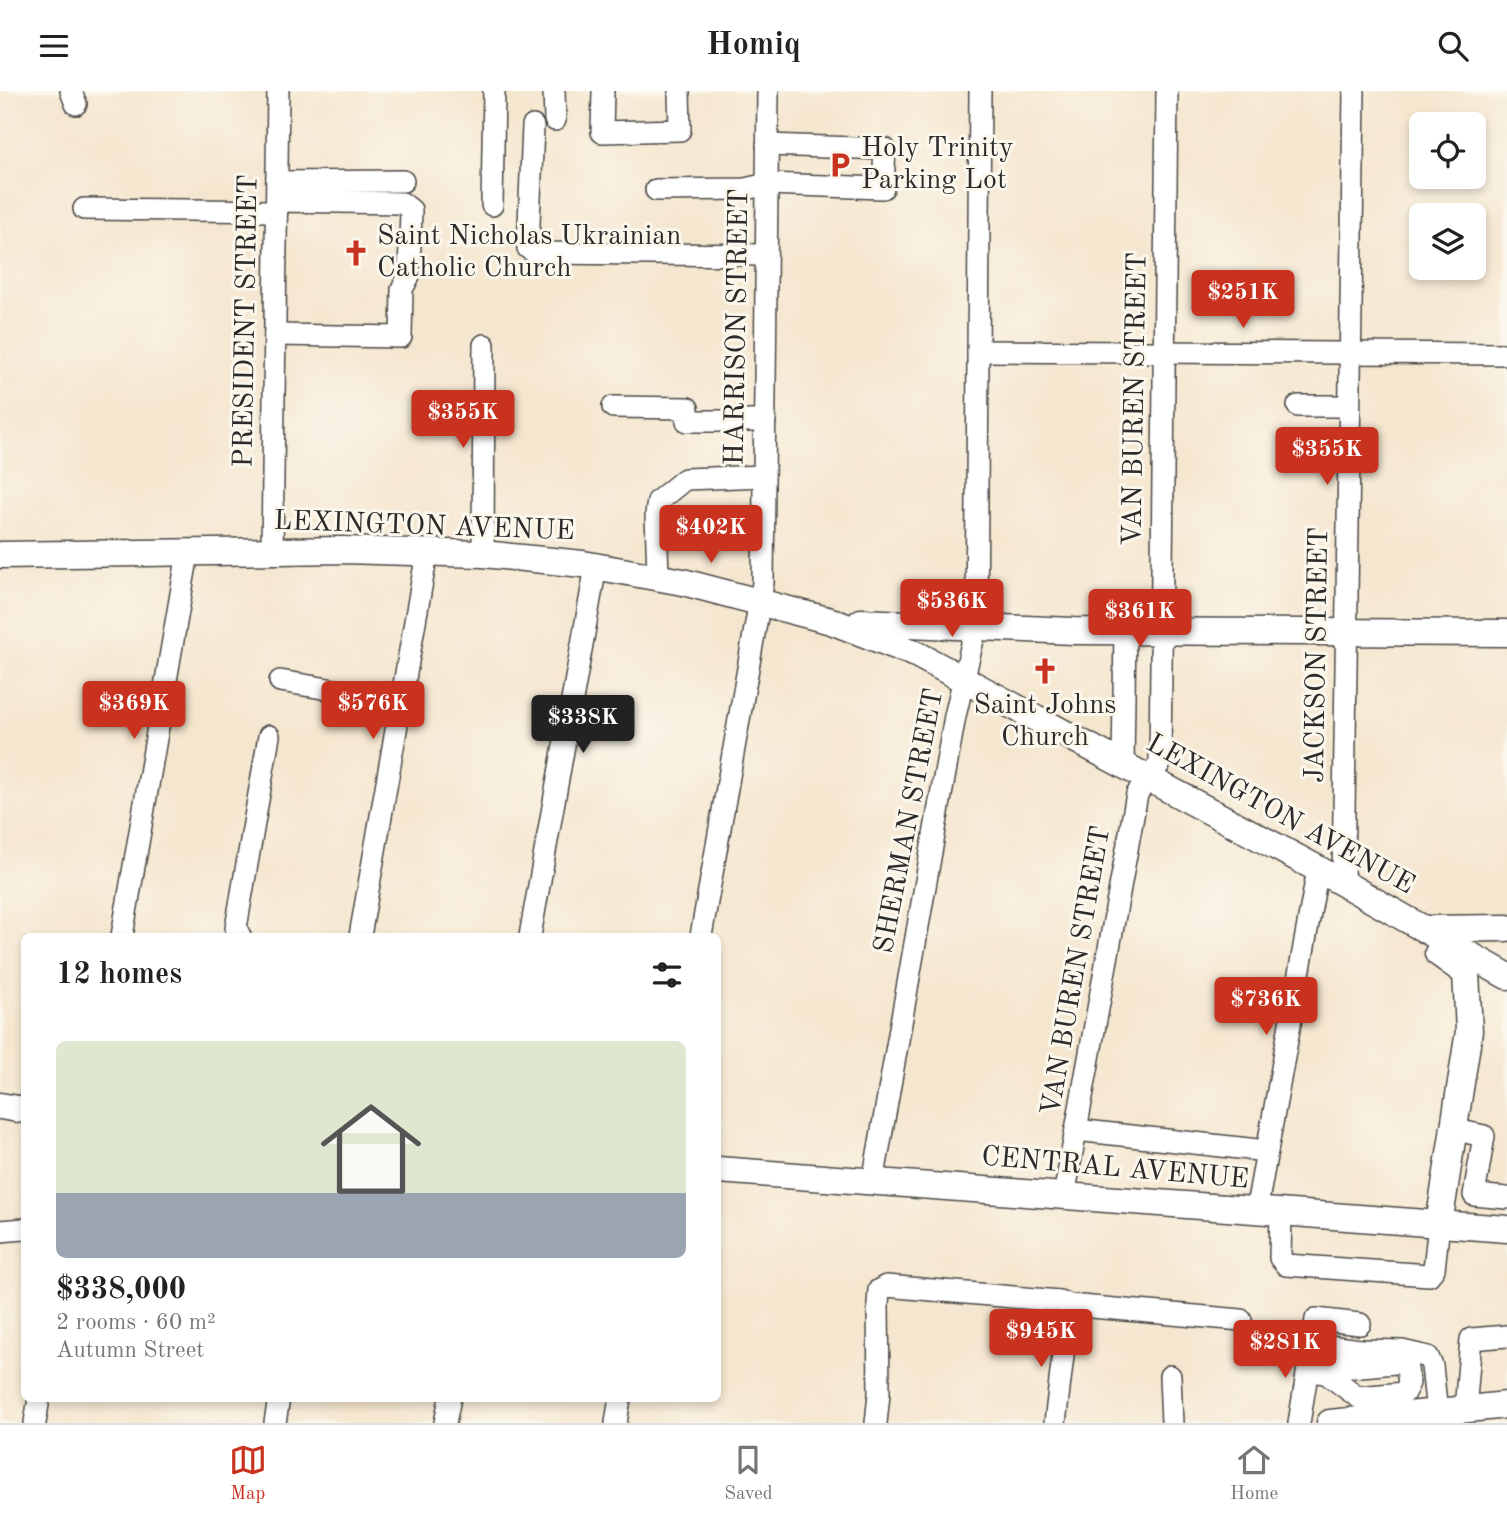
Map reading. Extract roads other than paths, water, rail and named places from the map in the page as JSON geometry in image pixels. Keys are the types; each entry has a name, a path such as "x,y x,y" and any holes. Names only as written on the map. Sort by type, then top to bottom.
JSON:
{"main road":[{"name":"LEXINGTON AVENUE","path":"1,560 188,553 483,554 596,566 658,577 831,621 895,643 1318,869 1507,976"},
{"path":"831,621 1125,630 1507,633"},
{"path":"1469,1031 1466,972 1415,939 1412,924 1507,927"},
{"path":"1439,1224 1451,1129 1469,1031 1480,996 1494,989 1507,991"},
{"path":"0,1106 21,1110"},
{"name":"CENTRAL AVENUE","path":"721,1170 1507,1229"},
{"path":"1330,1423 1507,1405"}],"street":[{"name":"PRESIDENT STREET","path":"272,552 278,91"},
{"path":"492,205 494,91"},
{"path":"554,91 555,120"},
{"path":"603,91 602,132 680,130 678,91"},
{"name":"HARRISON STREET","path":"702,933 759,602 765,421 768,91"},
{"name":"SHERMAN STREET","path":"873,1182 955,716 976,627 980,91"},
{"name":"VAN BUREN STREET","path":"1065,1196 1137,794 1160,763 1167,91"},
{"name":"JACKSON STREET","path":"1343,885 1354,91"},
{"path":"533,126 528,248 534,253 766,255"},
{"path":"656,190 744,189 767,184 883,188 885,149 767,145"},
{"path":"84,209 277,198 403,181"},
{"path":"275,335 401,337 402,289 409,275 411,210 402,203 277,198"},
{"path":"483,554 484,345"},
{"path":"978,351 1507,354"},
{"path":"1297,405 1348,406"},
{"path":"612,407 688,408 687,421 765,421"},
{"path":"658,577 658,501 685,479 764,476"},
{"path":"123,933 188,553"},
{"path":"361,933 427,553"},
{"path":"531,933 596,566"},
{"path":"1123,764 1125,630"},
{"path":"280,681 401,701"},
{"path":"238,933 236,928 269,736"},
{"path":"1318,869 1267,1151 1268,1212 1280,1258 1286,1265 1429,1275 1434,1269 1439,1224"},
{"path":"1451,1129 1484,1136 1474,1195 1507,1198"},
{"path":"1076,1130 1267,1151"},
{"path":"0,1231 21,1229"},
{"path":"876,1423 879,1394 879,1290 886,1286 1059,1301 1069,1312 1241,1320"},
{"path":"1055,1423 1069,1312"},
{"path":"1360,1324 1316,1319 1312,1344 1324,1371 1358,1397 1404,1393 1409,1383 1405,1356"},
{"path":"1465,1410 1471,1339 1507,1336"},
{"path":"1312,1344 1428,1357 1433,1366 1437,1413"},
{"path":"1299,1423 1324,1371 1360,1350"},
{"path":"1324,1371 1405,1356"},
{"path":"1170,1376 1172,1423"},
{"path":"35,1423 38,1402"},
{"path":"275,1423 278,1402"},
{"path":"445,1423 449,1402"},
{"path":"616,1423 619,1402"}],"place":[{"name":"Holy Trinity Parking Lot","path":"840,165"},
{"name":"Saint Nicholas Ukrainian Catholic Church","path":"356,253"},
{"name":"Saint Johns Church","path":"1045,671"}]}
